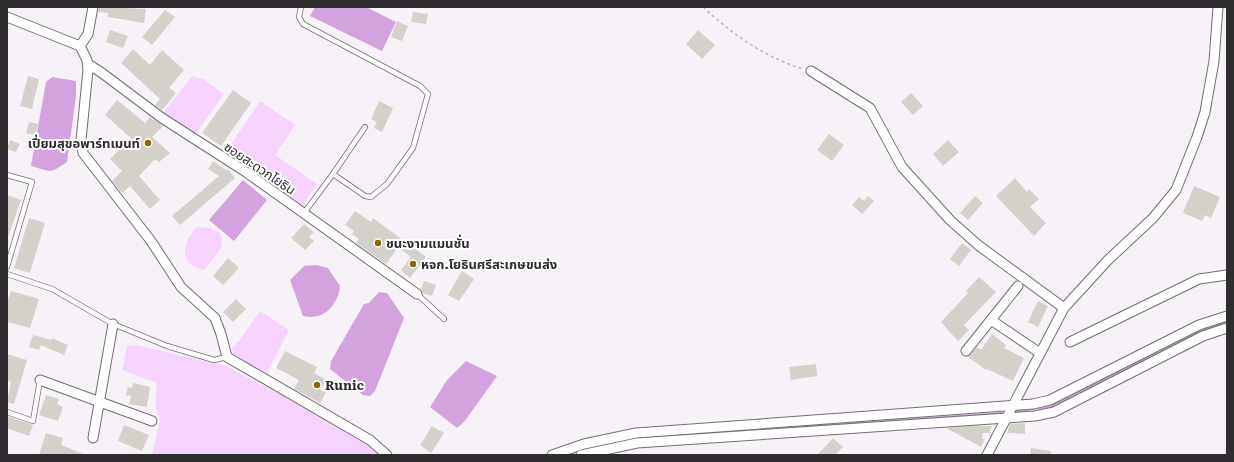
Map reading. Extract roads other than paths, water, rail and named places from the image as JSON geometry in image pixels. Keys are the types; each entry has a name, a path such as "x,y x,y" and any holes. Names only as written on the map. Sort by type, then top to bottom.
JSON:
{"street":[{"path":"80,46 88,34 93,7"},
{"path":"987,455 1064,308 1108,260 1153,218 1176,190 1198,136 1205,112 1214,61 1218,7"},
{"path":"7,17 80,46 88,64 81,140 83,153 151,241 181,287 215,318 221,334 226,357 370,440 387,455"},
{"name":"ซอยสะดวกโยธิน","path":"88,64 162,118 246,172 417,294"},
{"path":"810,71 870,108 902,167 950,220 978,245 1064,308"},
{"path":"1070,342 1200,280 1227,275"},
{"path":"966,351 1018,286"},
{"path":"581,455 637,443 1010,412 1050,400 1199,325 1227,316"},
{"path":"991,320 1040,353"},
{"path":"93,438 113,324"},
{"path":"552,455 584,444 636,433 1010,412 1034,416 1054,412 1203,336 1227,328"},
{"path":"40,380 152,421"}],"lane":[{"path":"301,7 299,17 304,24 420,86 428,94 413,148 383,187 371,197 365,196 333,174"},
{"path":"304,213 333,174 365,126"},
{"path":"7,175 32,182 7,267"},
{"path":"7,274 52,289 113,324 167,346 214,360 226,357"},
{"path":"417,294 444,319"},
{"path":"7,412 33,421 40,380"}],"waterway":[{"path":"1013,412 1052,406 1201,331 1227,322"},
{"path":"567,455 585,448 641,438 1006,413"}],"place":[{"name":"เปี่ยมสุขอพาร์ทเมนท์","path":"148,143"},
{"name":"ชนะงามแมนชั่น","path":"378,243"},
{"name":"หจก.โยธินศรีสะเกษขนส่ง","path":"413,264"},
{"name":"Runic","path":"317,385"}]}
